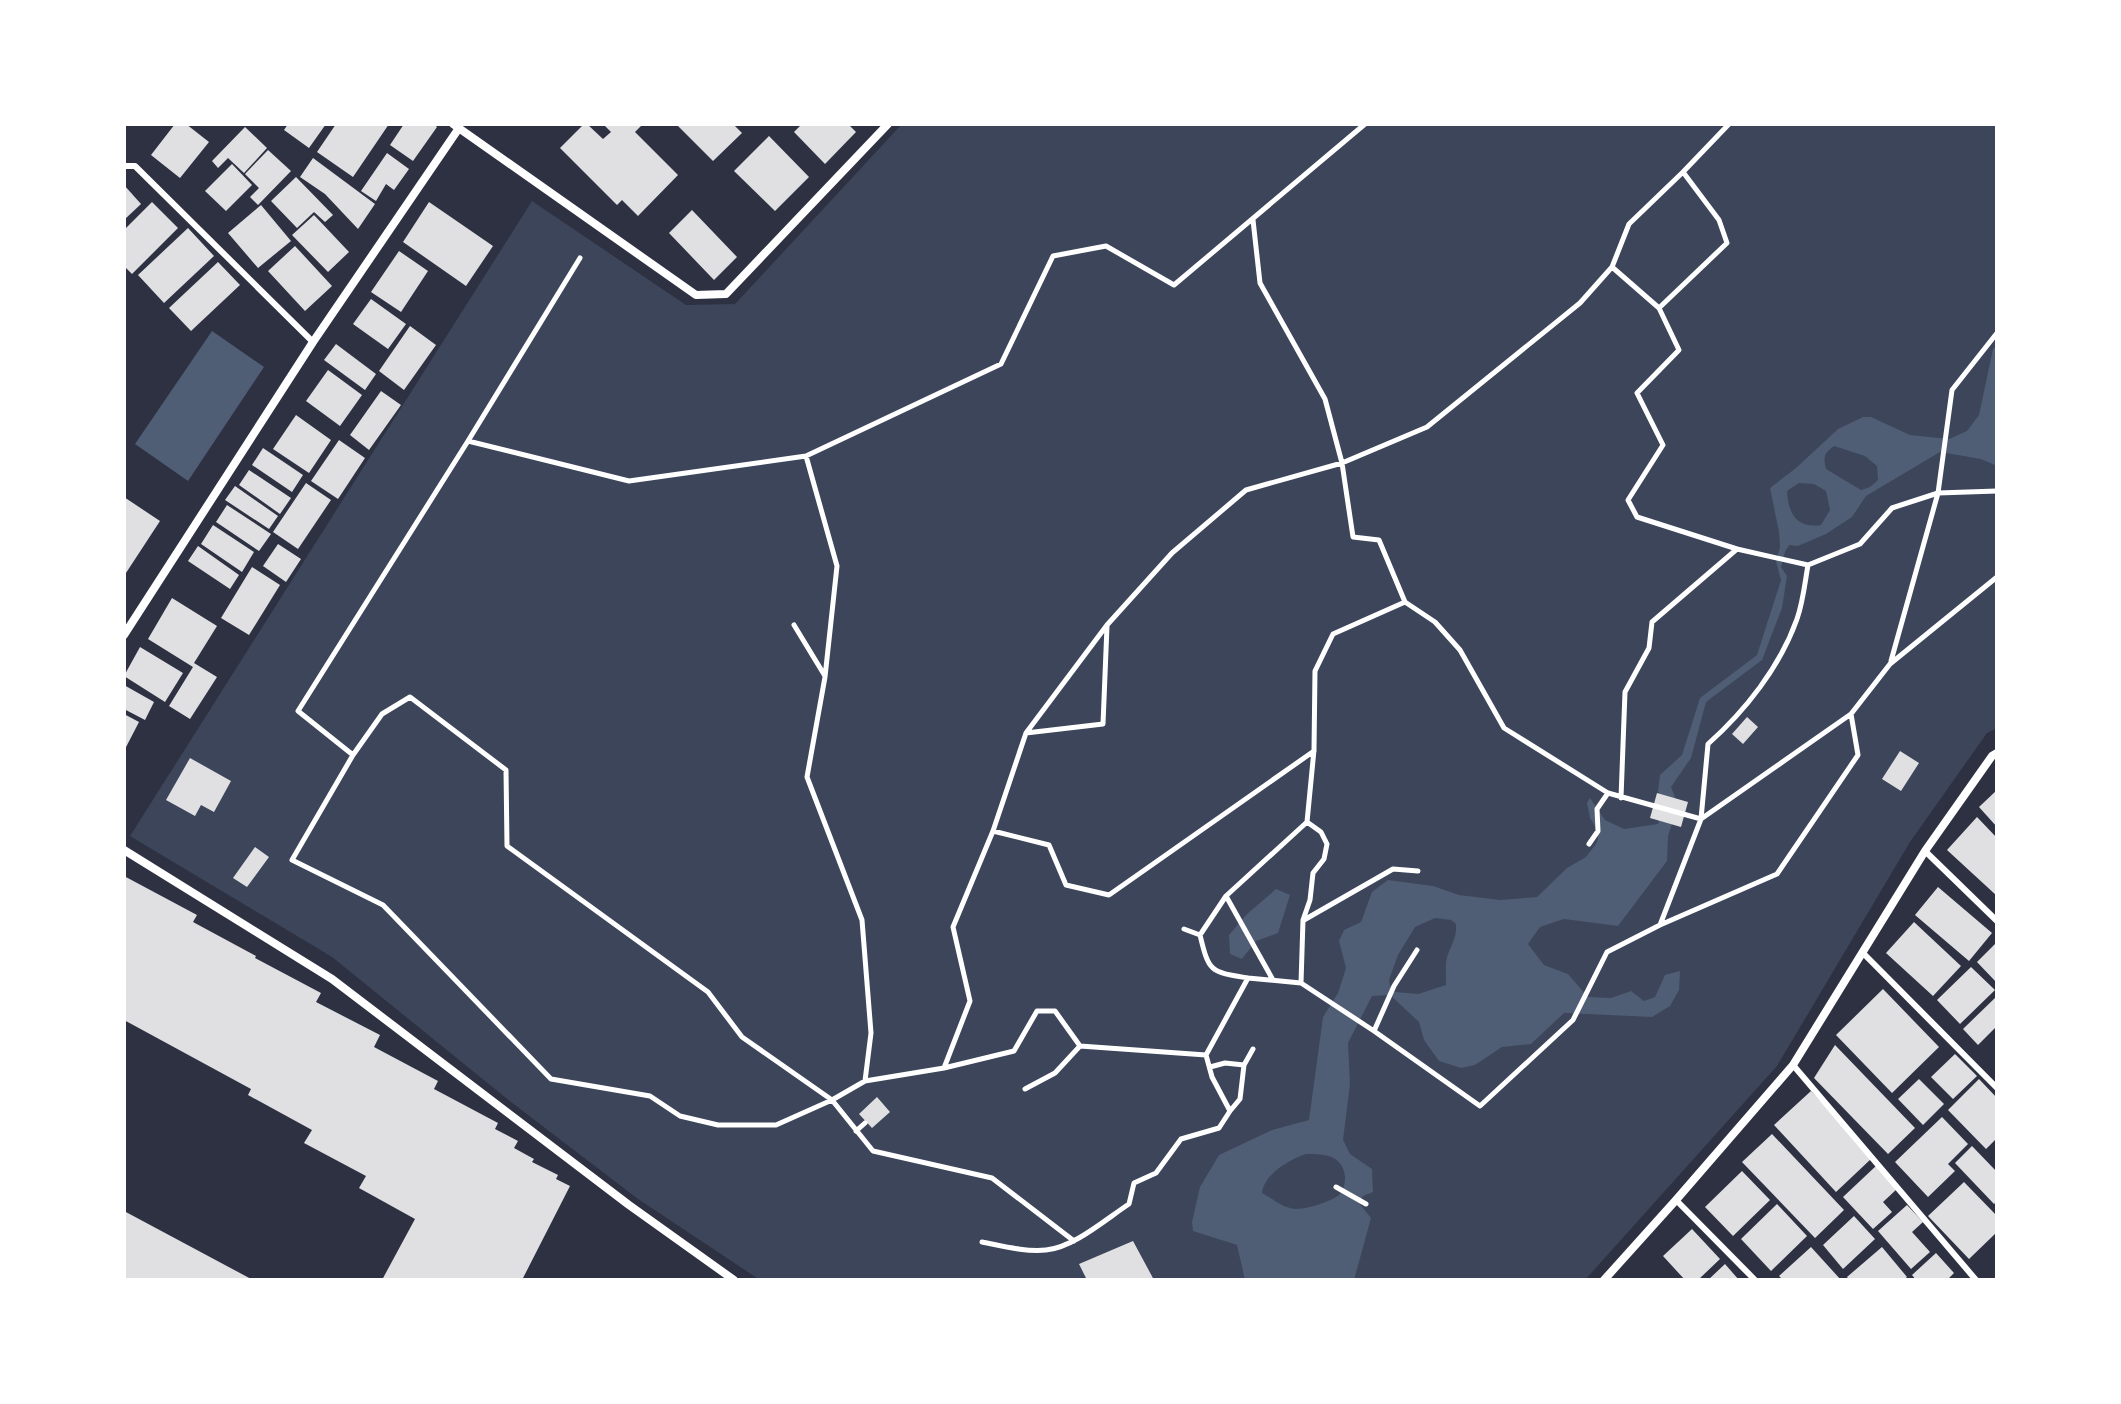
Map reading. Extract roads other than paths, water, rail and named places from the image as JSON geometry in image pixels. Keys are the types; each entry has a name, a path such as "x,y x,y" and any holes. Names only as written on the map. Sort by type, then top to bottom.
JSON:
{"street":[{"path":"124,635 456,126 696,295 726,294 882,126"},
{"path":"1604,1280 1793,1065 1925,851 1995,757"},
{"path":"124,850 332,979 629,1205 734,1280"}],"lane":[{"path":"124,166 135,166 313,342"},
{"path":"1925,851 1997,921"},
{"path":"1863,953 1997,1088"},
{"path":"1793,1065 1976,1280"},
{"path":"1676,1200 1755,1280"}]}
